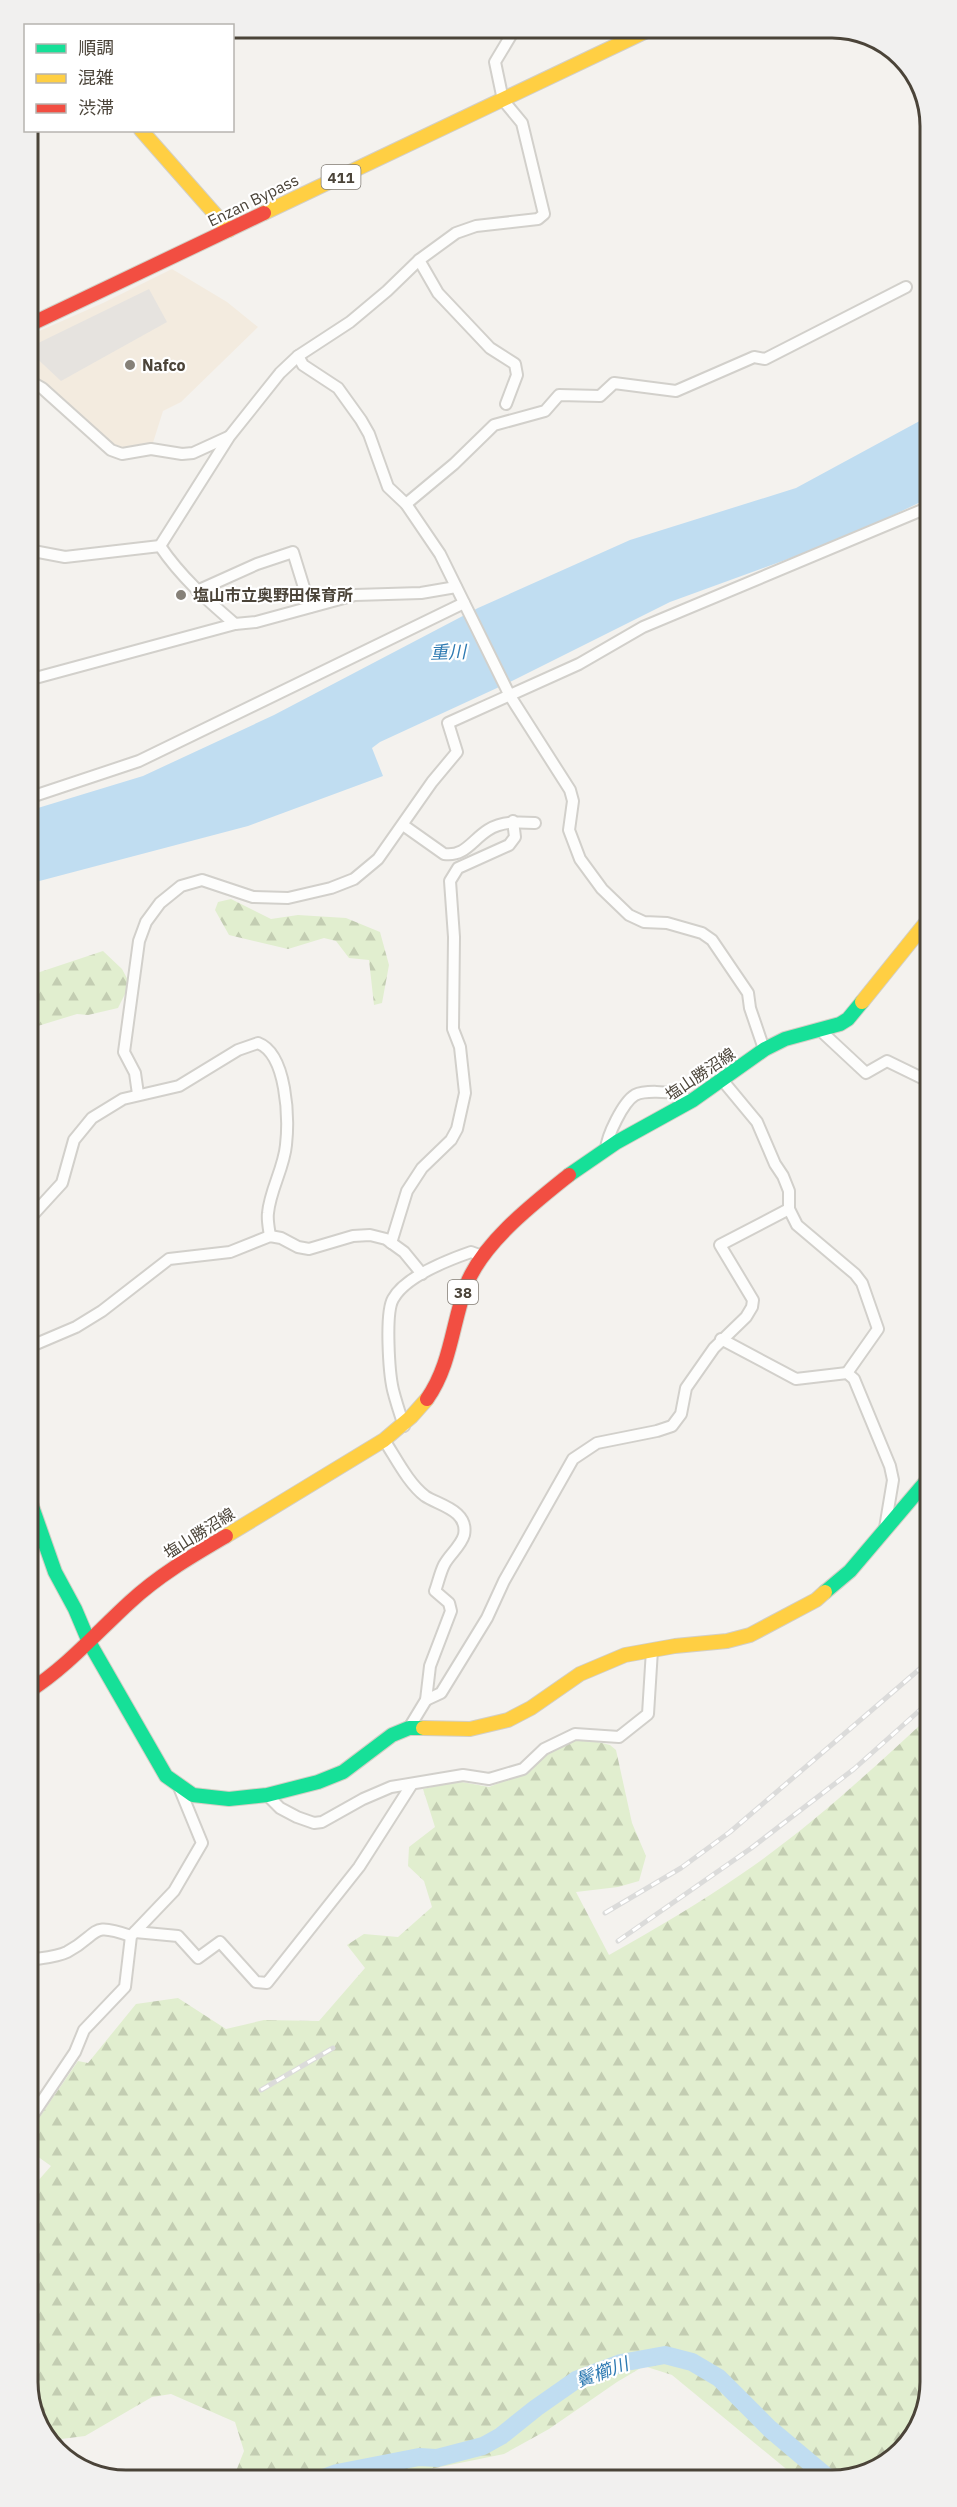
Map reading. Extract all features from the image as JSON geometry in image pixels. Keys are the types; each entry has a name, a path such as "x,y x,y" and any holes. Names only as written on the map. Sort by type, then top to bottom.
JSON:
{"main road":[{"name":"Enzan Bypass","path":"38,321 632,38"},
{"path":"143,132 229,230"},
{"name":"塩山勝沼線","path":"38,1685 89,1642 132,1600 168,1571 404,1426 426,1401 444,1368 463,1293 482,1256 516,1221 606,1149 691,1102 723,1081 764,1049 788,1038 837,1027 848,1019 920,931"},
{"path":"38,1524 55,1572 75,1609 89,1642 166,1776 178,1787 194,1795 229,1799 267,1795 318,1782 343,1772 392,1736 409,1728 470,1729 508,1720 531,1708 580,1674 625,1655 727,1641 750,1635 816,1600 850,1570 920,1488"}],"street":[{"path":"160,546 229,437 279,373 298,356 350,322 419,260 456,233 476,226 538,219 544,214 522,123 503,100 495,62 509,38"},
{"path":"419,260 438,293 490,348 515,364 517,375 506,404"},
{"path":"406,504 454,464 494,425 545,411 559,395 600,396 614,383 676,391 754,357 765,359 906,287"},
{"path":"298,356 303,365 338,388 369,434 388,487 406,504 440,554 510,696 570,790 573,801 569,830 580,859 603,889 629,915 644,922 667,923 702,933 712,940 748,993 750,1008 764,1049"},
{"path":"38,386 111,450 122,454 151,449 182,454 193,453 229,437"},
{"path":"138,1094 135,1073 124,1052 139,942 146,922 160,903 181,886 202,880 253,897 288,898 331,888 354,879 378,859 432,782 457,752 448,723 579,664 643,627 920,511"},
{"path":"38,552 65,557 160,546"},
{"path":"160,546 173,566 197,591 235,624"},
{"path":"197,591 257,564 293,552 310,607"},
{"path":"38,677 235,624 256,622 355,595 384,592 422,593 456,587"},
{"path":"38,795 139,761 464,603"},
{"path":"403,825 444,854 452,855 461,853 489,829 513,821 534,823"},
{"path":"391,1243 407,1191 422,1168 451,1140 457,1129 465,1093 460,1047 453,1029 454,938 450,881 458,868 509,845 514,837 513,821"},
{"path":"822,1032 866,1072 887,1061 920,1077"},
{"path":"38,1209 62,1183 69,1152 84,1125 92,1118 123,1098 179,1086 250,1044 258,1043 266,1046 273,1054 285,1096 286,1146 267,1215 270,1236"},
{"path":"721,1340 796,1379 848,1373 878,1329 862,1283 855,1274 797,1225 789,1209 789,1191 757,1122 723,1081"},
{"path":"606,1149 607,1137 628,1102 635,1095 679,1094 691,1102"},
{"path":"426,1700 441,1693 487,1618 504,1581 573,1459 597,1443 657,1431 672,1425 681,1414 686,1388 721,1340 746,1317 753,1300 720,1245 789,1209"},
{"path":"38,1343 76,1327 102,1311 170,1259 230,1252 270,1236 309,1249 353,1236 370,1234 391,1243 404,1252 422,1274"},
{"name":"38","path":"404,1426 393,1389 387,1315 392,1299 400,1289 422,1274 471,1252 482,1256"},
{"path":"848,1373 854,1379 890,1466 893,1480 885,1529"},
{"path":"384,1440 425,1496 455,1511 465,1528 463,1538 444,1565 435,1592 449,1603 451,1611 430,1665 426,1700 409,1728"},
{"path":"267,1795 280,1808 314,1823 322,1822 363,1799 391,1787 463,1775 489,1779 523,1769 544,1749 575,1734 619,1737 648,1714 652,1650"},
{"path":"38,1958 66,1953 99,1929 108,1928 134,1934 178,1936 198,1959 220,1942 256,1982 267,1983 359,1867 412,1784"},
{"path":"38,2107 75,2052 84,2030 124,1988 134,1934 174,1891 202,1843 178,1787"}],"shaded area":[{"path":"172,269 227,302 258,327 181,402 163,411 151,449 122,454 38,386 38,332"},
{"path":"149,289 167,322 61,381 38,359 38,343"}],"green space":[{"path":"231,899 271,919 298,915 346,918 380,932 389,965 382,1003 374,1005 369,960 349,958 336,941 324,938 288,949 229,935 215,910 218,902"},
{"path":"103,951 122,969 130,984 118,1008 88,1015 77,1014 38,1026 38,973"},
{"path":"920,1725 920,2381 915,2410 908,2425 894,2444 865,2463 843,2469 787,2470 672,2375 644,2366 549,2429 504,2454 428,2469 237,2469 244,2451 235,2422 171,2394 152,2397 85,2436 59,2439 44,2415 38,2393 38,2181 51,2166 38,2157 38,2119 78,2061 88,2063 136,2004 178,1998 226,2029 264,2020 319,2021 365,1968 347,1945 364,1934 398,1937 432,1907 424,1881 408,1866 409,1847 435,1827 423,1789 457,1781 489,1787 532,1770 546,1751 582,1738 610,1745 616,1750 632,1823 646,1856 639,1881 618,1887 576,1892 609,1955 694,1905 767,1856 838,1799"}],"water":[{"name":"重川","path":"920,421 920,502 843,539 670,602 512,681 380,742 372,748 383,776 248,826 38,881 38,808 143,776 274,715 478,608 630,540 796,488"}],"waterway":[{"name":"鬢櫛川","path":"356,2469 419,2457 437,2458 483,2446 501,2436 576,2380 621,2363 665,2355 692,2362 719,2378 770,2429 819,2470"}],"railway":[{"path":"605,1913 681,1868 730,1832 920,1669"},
{"path":"618,1941 750,1849 854,1769 920,1710"},
{"path":"261,2090 333,2048"}],"traffic: fast":[{"path":"569,1175 617,1142 693,1100 765,1049 785,1039 840,1024 848,1019 862,1002"},
{"path":"825,1592 850,1571 920,1489"},
{"path":"38,1524 55,1572 75,1609 89,1642 166,1776 193,1795 229,1799 267,1795 318,1782 343,1772 392,1735 409,1728 423,1728"}],"traffic: slow":[{"path":"264,213 632,38"},
{"path":"143,132 229,230"},
{"path":"862,1002 920,930"},
{"path":"226,1536 384,1440 411,1417 427,1399"},
{"path":"423,1728 470,1729 508,1720 531,1708 580,1674 625,1655 675,1646 727,1641 750,1635 816,1600 825,1592"}],"traffic: jam":[{"path":"38,321 264,213"},
{"path":"427,1399 446,1358 466,1286 484,1254 510,1225 569,1175"},
{"path":"38,1685 69,1660 152,1583 226,1536"}],"place":[{"name":"Nafco","path":"130,365"},
{"name":"塩山市立奥野田保育所","path":"181,595"}]}
